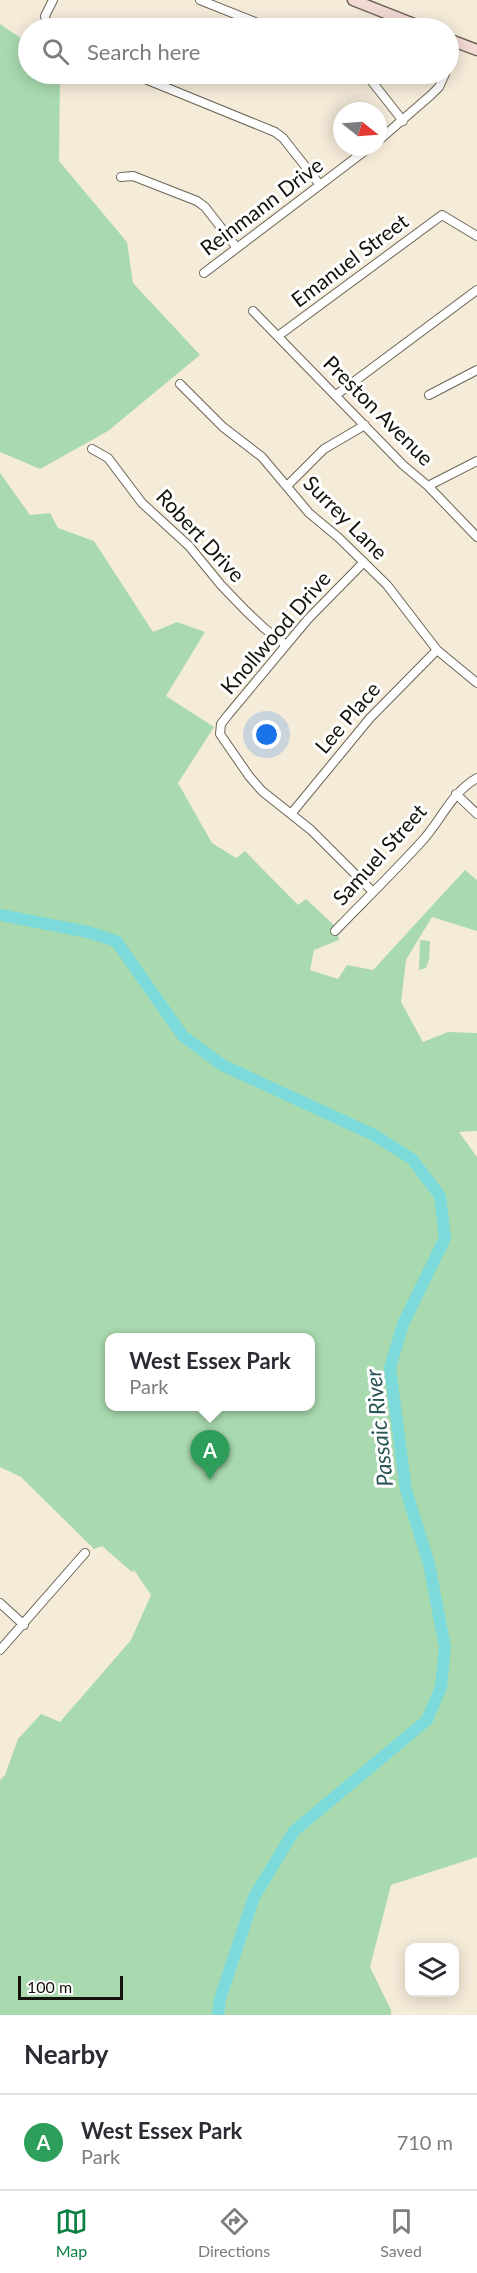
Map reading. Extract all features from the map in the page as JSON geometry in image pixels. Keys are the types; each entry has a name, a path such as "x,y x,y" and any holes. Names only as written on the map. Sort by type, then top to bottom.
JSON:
{"street":[{"path":"45,18 53,0"},
{"path":"200,0 245,18"},
{"path":"353,0 399,18"},
{"path":"459,42 477,50"},
{"path":"157,84 275,132 283,138 320,185"},
{"path":"374,84 403,121"},
{"path":"387,134 440,84"},
{"name":"Reinmann Drive","path":"204,273 358,156"},
{"path":"121,177 133,176 197,201 205,207 237,248"},
{"name":"Emanuel Street","path":"278,336 442,215 477,236"},
{"path":"336,395 477,290"},
{"name":"Preston Avenue","path":"253,311 403,465 428,486 477,537"},
{"path":"429,394 477,370"},
{"name":"Surrey Lane","path":"180,384 223,427 262,457 309,513 339,538 387,585 437,650 477,683"},
{"path":"287,486 324,449 365,425"},
{"name":"Robert Drive","path":"92,449 108,458 142,503 189,546 245,610 286,645"},
{"path":"428,486 477,461"},
{"name":"Knollwood Drive","path":"291,814 262,791 249,776 219,734 219,730 228,715 308,619 364,562"},
{"name":"Lee Place","path":"291,814 370,718 437,650"},
{"name":"Samuel Street","path":"335,931 423,840 456,794 477,778"},
{"path":"456,794 477,814"},
{"path":"291,814 329,847 373,892"},
{"path":"0,1650 85,1553"},
{"path":"0,1603 24,1625"}],"green space":[{"path":"0,24 18,36 18,84 60,84 59,161 127,242 133,283 200,355 108,431 40,469 0,452"},
{"path":"0,473 30,515 50,513 58,528 94,541 153,632 177,622 205,632 166,696 214,727 178,783 212,843 236,858 245,851 298,905 306,899 336,927 339,940 314,950 310,970 338,979 347,965 373,970 465,870 477,880 477,931 432,917 406,960 401,1002 423,1042 448,1032 477,1033 477,1131 459,1132 477,1157 477,1857 391,1885 370,1967 391,2010 391,2015 0,2015 0,1780 5,1775 18,1739 41,1714 60,1722 131,1640 151,1595 134,1570 132,1572 102,1546 94,1549 21,1477 0,1467"},
{"path":"420,940 430,941 426,968 419,970"}],"waterway":[{"name":"Passaic River","path":"0,915 88,932 116,941 183,1036 222,1065 374,1135 412,1159 440,1196 445,1238 403,1324 390,1368 406,1490 429,1564 445,1647 441,1687 427,1720 294,1831 254,1897 220,1999 218,2015"}],"place":[{"name":"West Essex Park","path":"210,1480"}]}
